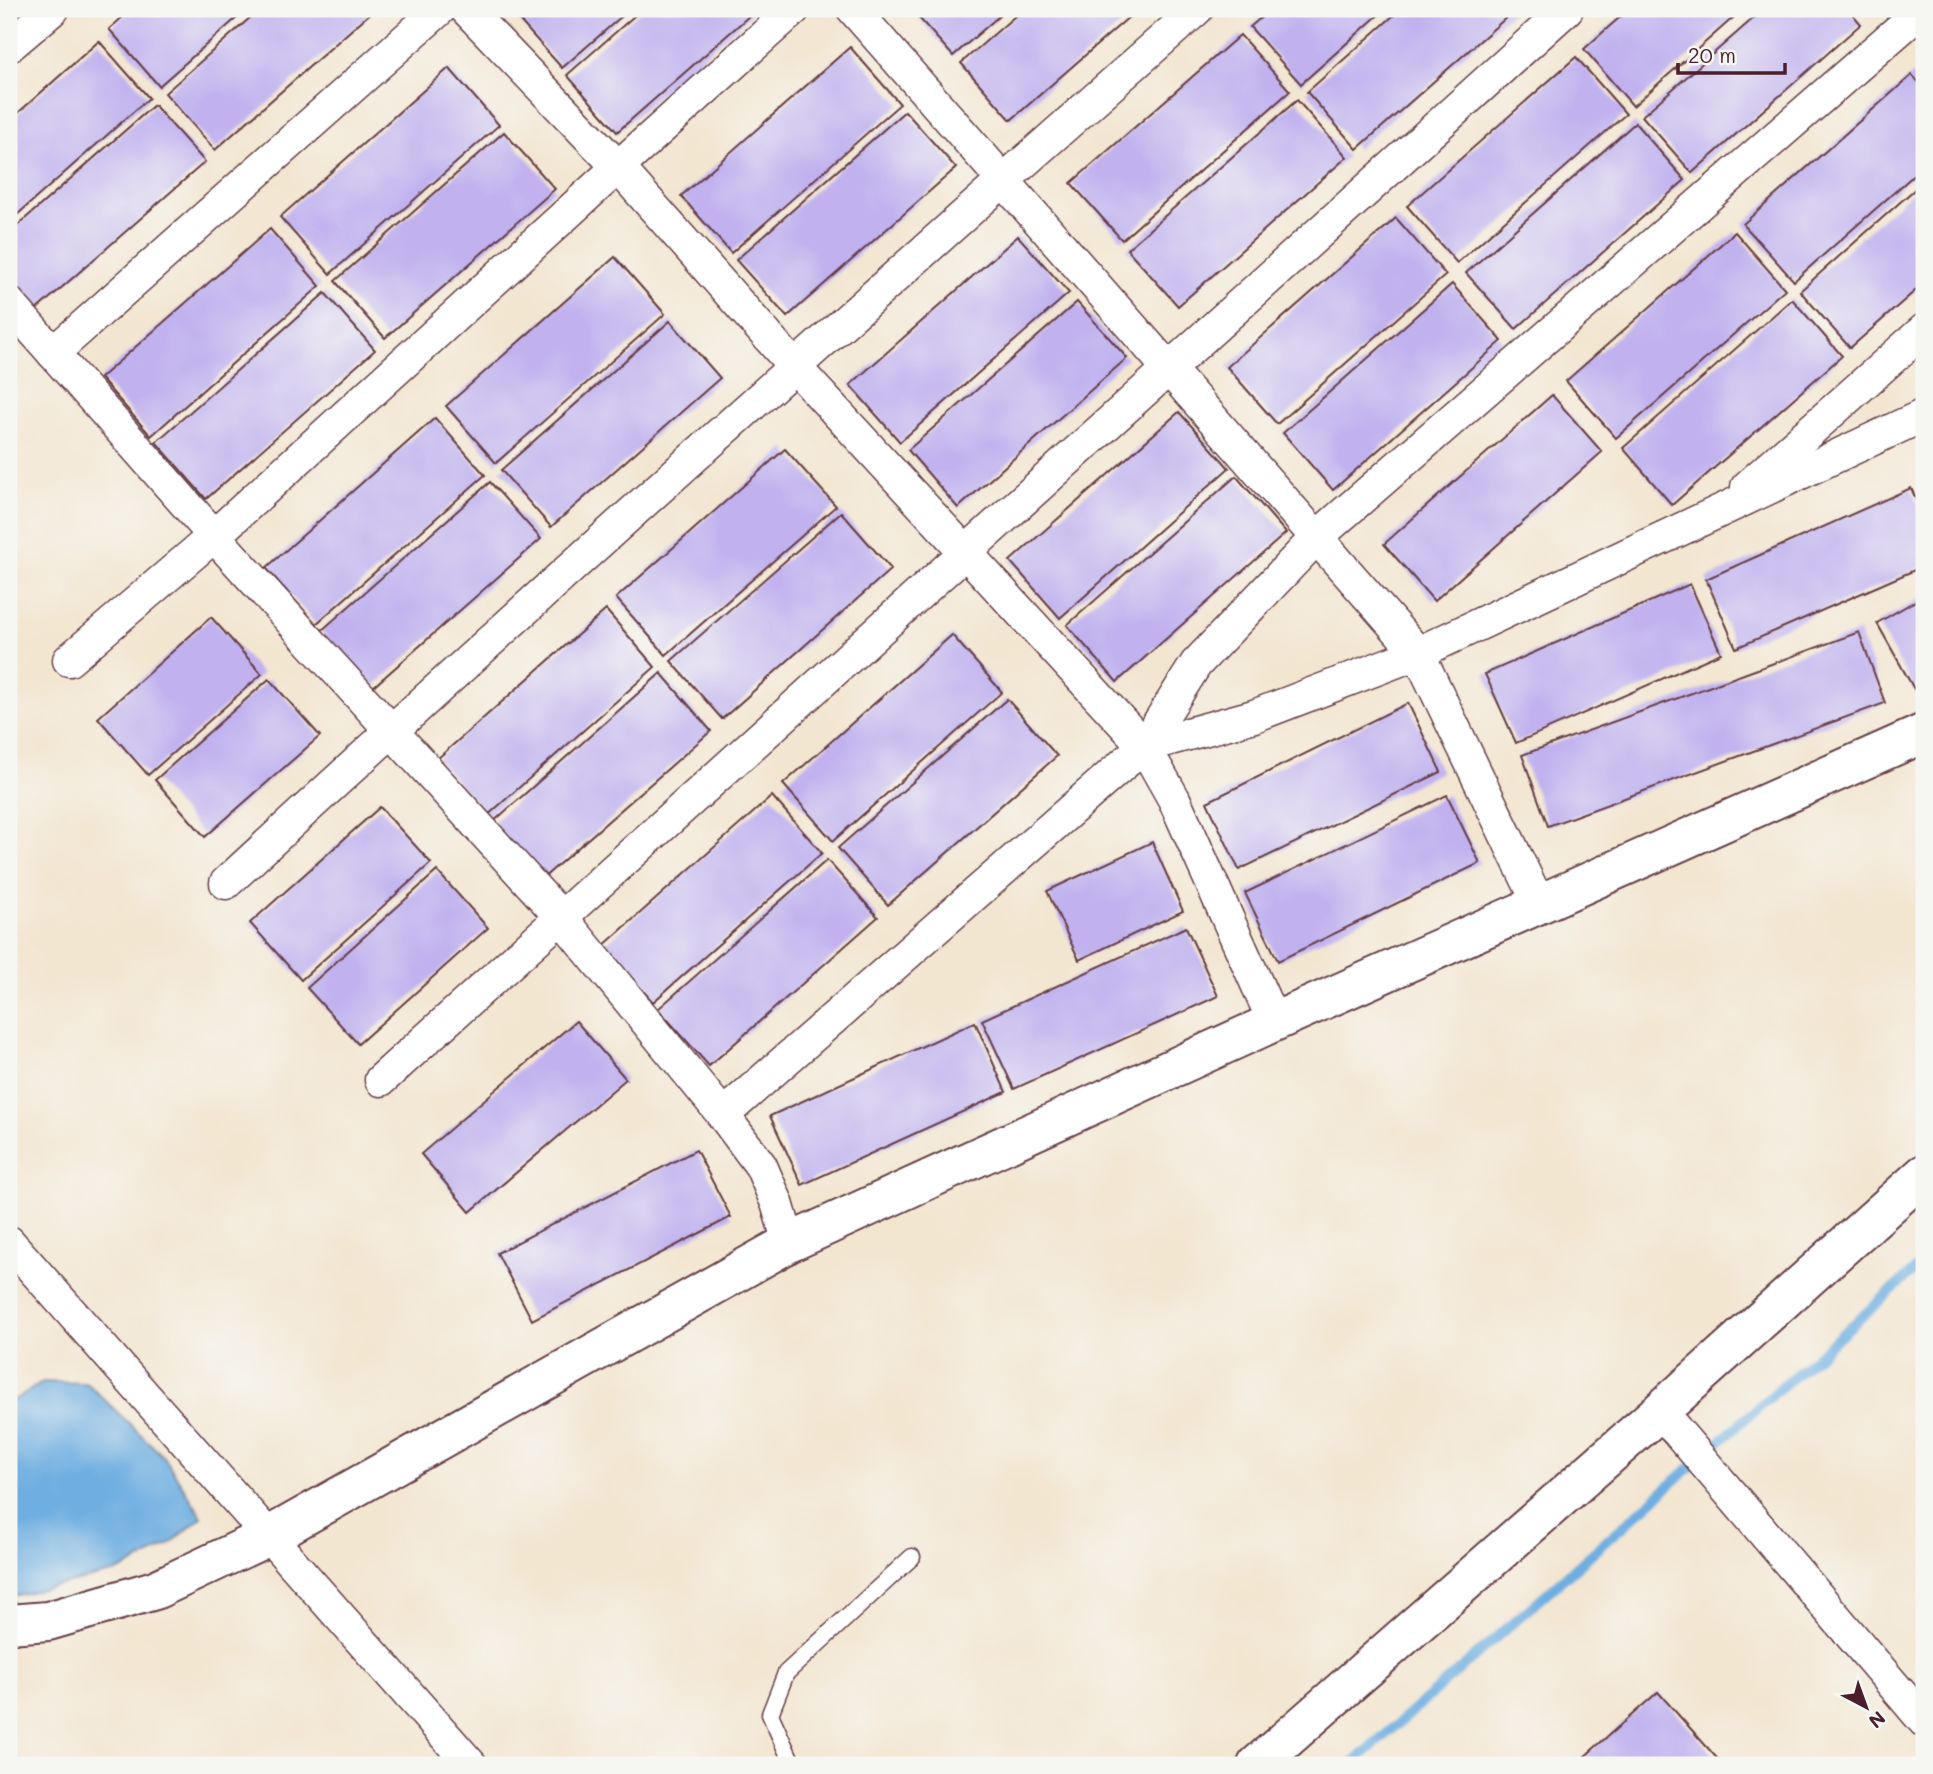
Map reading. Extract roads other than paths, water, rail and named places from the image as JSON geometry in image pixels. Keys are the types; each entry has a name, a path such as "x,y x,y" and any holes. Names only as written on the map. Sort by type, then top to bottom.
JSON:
{"street":[{"path":"9,46 53,9"},
{"path":"52,353 440,9"},
{"path":"466,9 618,167 794,366 1144,746 1174,799 1273,1022"},
{"path":"69,660 214,536 794,9"},
{"path":"853,9 1418,653 1539,904"},
{"path":"226,883 794,366 1197,9"},
{"path":"381,1080 1567,9"},
{"path":"723,1115 1144,746 1196,664 1317,537 1923,9"},
{"path":"9,303 214,536 561,917 723,1115 761,1166 777,1203 789,1243"},
{"path":"1720,510 1924,330"},
{"path":"1144,746 1254,716 1418,653 1924,415"},
{"path":"9,1624 48,1621 155,1590 269,1536 789,1243 1273,1022 1924,733"},
{"path":"1257,1765 1924,1174"},
{"path":"9,1242 471,1765"},
{"path":"1660,1410 1924,1721"}],"lane":[{"path":"793,1765 770,1714 786,1673 912,1558"}],"water":[{"path":"43,1382 87,1383 164,1457 202,1517 169,1545 117,1572 9,1597 9,1403"}],"waterway":[{"path":"1351,1765 1924,1262"}]}
